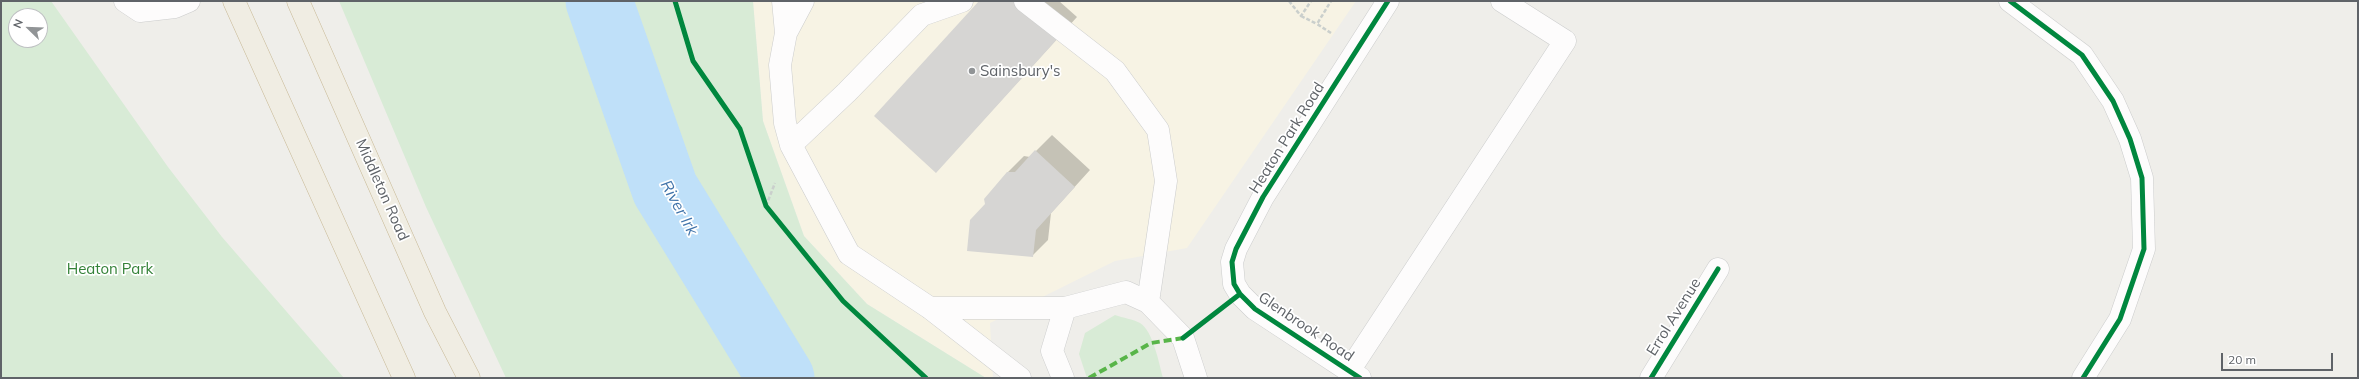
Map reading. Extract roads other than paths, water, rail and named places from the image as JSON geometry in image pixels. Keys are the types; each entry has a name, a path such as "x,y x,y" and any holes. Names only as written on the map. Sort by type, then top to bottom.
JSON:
{"highway":[{"path":"234,1 404,378"},
{"name":"Middleton Road","path":"298,1 435,312 469,378"}],"street":[{"path":"125,1 140,11 175,7 189,1"},
{"path":"783,1 786,33 780,65 785,123 791,145 849,254 930,308 1020,378"},
{"path":"786,33 803,1"},
{"path":"791,145 847,92 922,15 962,1"},
{"path":"1025,1 1115,72 1158,130 1166,182 1148,302"},
{"name":"Heaton Park Road","path":"1240,294 1234,284 1232,262 1263,197 1388,1"},
{"path":"1355,375 1565,41 1502,1"},
{"path":"2010,1 2082,55 2113,101 2130,138 2142,178 2144,249 2120,319 2083,378"},
{"name":"Errol Avenue","path":"1651,378 1718,268"},
{"path":"930,308 1065,308 1126,292 1148,302 1183,338 1196,378"},
{"name":"Glenbrook Road","path":"1240,294 1254,310 1355,375"},
{"path":"1063,378 1052,351 1065,308"}],"waterway":[{"name":"River Irk","path":"599,1 665,189 781,378"}],"place":[{"name":"Sainsbury's","path":"972,71"}],"park label":[{"name":"Heaton Park","path":"110,269"}]}
